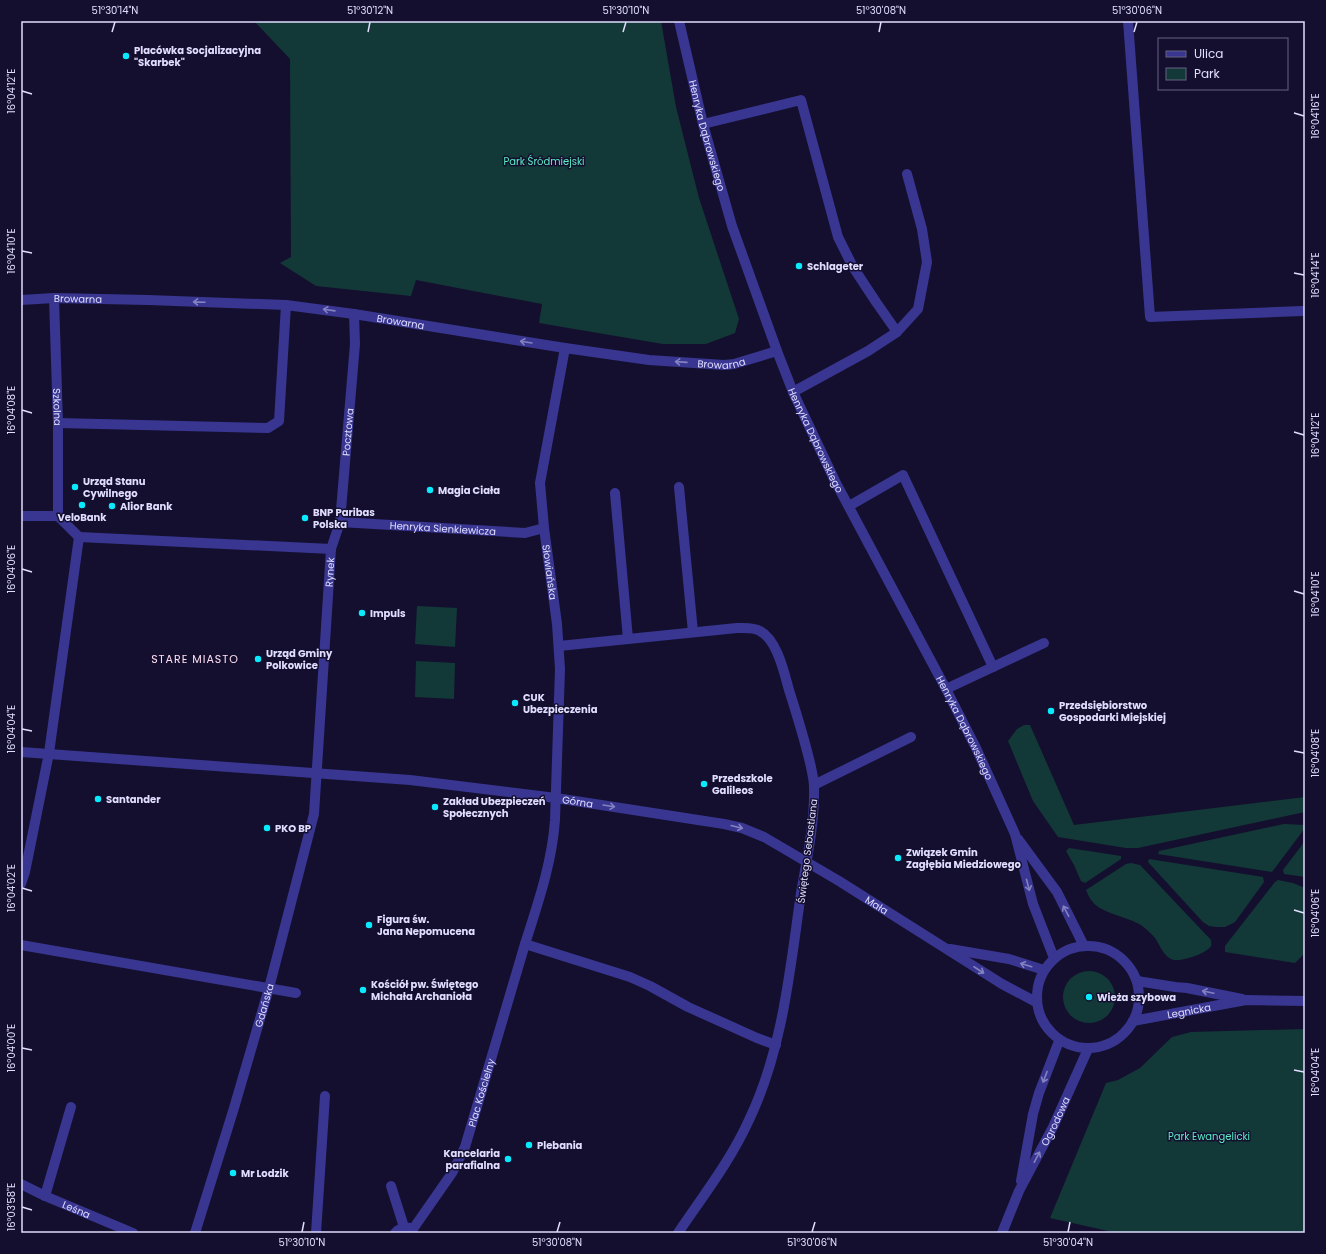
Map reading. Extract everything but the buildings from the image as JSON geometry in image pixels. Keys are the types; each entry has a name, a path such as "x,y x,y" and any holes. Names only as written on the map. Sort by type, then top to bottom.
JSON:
{"street":[{"name":"Henryka Dąbrowskiego","path":"679,21 703,124 732,226 776,351 793,392 835,481 976,748 1015,834 1033,904 1054,958"},
{"path":"1128,21 1150,317 1302,310"},
{"path":"703,124 801,100 838,237 853,267 897,332"},
{"path":"793,392 868,352 897,332 918,309 927,262 922,229 907,174"},
{"name":"Browarna","path":"21,300 54,298 286,305 354,314 649,360 724,365 734,364 776,351"},
{"name":"Szkolna","path":"54,298 58,423 58,516"},
{"path":"58,423 268,428 279,421 286,305"},
{"name":"Pocztowa","path":"331,549 340,522 355,344 354,314"},
{"name":"Słowiańska","path":"556,798 560,668 559,646 544,528 540,483 565,348"},
{"path":"849,506 904,474 993,667"},
{"path":"679,487 694,632"},
{"path":"615,493 628,639"},
{"path":"21,516 58,516 80,537 49,753 21,884"},
{"name":"Henryka Sienkiewicza","path":"340,522 525,533 544,528"},
{"name":"Rynek","path":"80,537 331,549 315,773"},
{"name":"Świętego Sebastiana","path":"559,646 694,632 748,628 760,631 771,641 780,662 809,757 814,784 812,821 784,1010 776,1044 764,1085 749,1121 727,1160 678,1233"},
{"path":"946,689 1044,643"},
{"path":"814,784 911,737"},
{"path":"21,752 315,773"},
{"name":"Górna","path":"315,773 410,780 556,798 724,824 742,828 764,838 806,863"},
{"name":"Gdańska","path":"195,1233 269,988 314,814 315,773"},
{"name":"Plac Kościelny","path":"411,1230 452,1173 465,1147 549,865 553,842 556,798"},
{"name":"Henryka Dąbrowskiego","path":"1015,834 1057,892 1084,946"},
{"name":"Mała","path":"806,863 839,881 1002,984 1036,1002"},
{"path":"525,944 630,977 695,1010 757,1038 776,1044"},
{"path":"21,945 296,993"},
{"path":"1084,946 1101,947 1116,954 1129,966 1137,981 1139,1001 1134,1021 1125,1033 1115,1042 1102,1048 1088,1049 1073,1047 1059,1041 1048,1030 1040,1017 1036,1002 1037,986 1044,970 1054,958 1063,952 1084,946"},
{"name":"Mała","path":"946,948 1009,959 1044,970"},
{"name":"Legnicka","path":"1137,981 1187,988 1246,1000 1305,1001"},
{"name":"Legnicka","path":"1134,1021 1246,1000"},
{"name":"Ogrodowa","path":"1019,1191 1033,1114 1059,1041"},
{"name":"Ogrodowa","path":"1002,1233 1019,1191 1053,1127 1088,1049"},
{"path":"316,1233 326,1096"},
{"path":"45,1196 71,1107"},
{"name":"Leśna","path":"21,1184 45,1196 133,1233"},
{"path":"391,1186 411,1230 400,1229 395,1233"}],"green space":[{"name":"Park Śródmiejski","path":"254,21 661,21 676,107 699,198 739,319 735,333 706,344 663,344 539,323 542,304 416,280 411,296 316,286 280,263 291,257 290,59"},
{"path":"417,606 457,608 455,647 415,644"},
{"path":"416,661 455,663 454,699 415,697"},
{"path":"1024,725 1030,725 1074,825 1305,797 1305,812 1138,848 1126,848 1058,837 1033,801 1008,741 1017,729"},
{"path":"1284,824 1305,825 1305,828 1272,872 1158,854 1159,851"},
{"path":"1305,841 1305,877 1284,874 1283,870"},
{"path":"1069,848 1121,856 1121,859 1085,883 1081,881 1066,851"},
{"path":"1149,859 1263,877 1264,882 1235,922 1225,927 1209,926 1203,922 1148,862"},
{"path":"1131,863 1140,865 1211,940 1211,945 1208,949 1198,955 1186,959 1171,959 1153,936 1141,925 1101,909 1092,901 1086,890 1126,864"},
{"path":"1278,880 1293,883 1305,888 1305,953 1295,963 1225,952 1225,946"},
{"path":"1089,971 1103,975 1111,983 1115,997 1111,1011 1103,1019 1089,1023 1075,1019 1067,1011 1063,997 1067,983 1075,975"},
{"name":"Park Ewangelicki","path":"1305,1029 1305,1233 1117,1233 1050,1218 1106,1083 1118,1080 1140,1068 1172,1037 1191,1032"}],"place":[{"name":"Placówka Socjalizacyjna \"Skarbek\"","path":"126,56"},
{"name":"Schlageter","path":"799,266"},
{"name":"Urząd Stanu Cywilnego","path":"75,487"},
{"name":"Magia Ciała","path":"430,490"},
{"name":"VeloBank","path":"82,505"},
{"name":"Alior Bank","path":"112,506"},
{"name":"BNP Paribas Polska","path":"305,518"},
{"name":"Impuls","path":"362,613"},
{"name":"Urząd Gminy Polkowice","path":"258,659"},
{"name":"CUK Ubezpieczenia","path":"515,703"},
{"name":"Przedsiębiorstwo Gospodarki Miejskiej","path":"1051,711"},
{"name":"Przedszkole Galileos","path":"704,784"},
{"name":"Santander","path":"98,799"},
{"name":"Zakład Ubezpieczeń Społecznych","path":"435,807"},
{"name":"PKO BP","path":"267,828"},
{"name":"Związek Gmin Zagłębia Miedziowego","path":"898,858"},
{"name":"Figura św. Jana Nepomucena","path":"369,925"},
{"name":"Kościół pw. Świętego Michała Archanioła","path":"363,990"},
{"name":"Wieża szybowa","path":"1089,997"},
{"name":"Plebania","path":"529,1145"},
{"name":"Kancelaria parafialna","path":"508,1159"},
{"name":"Mr Lodzik","path":"233,1173"}],"district":[{"name":"STARE MIASTO","path":"195,659"}]}
